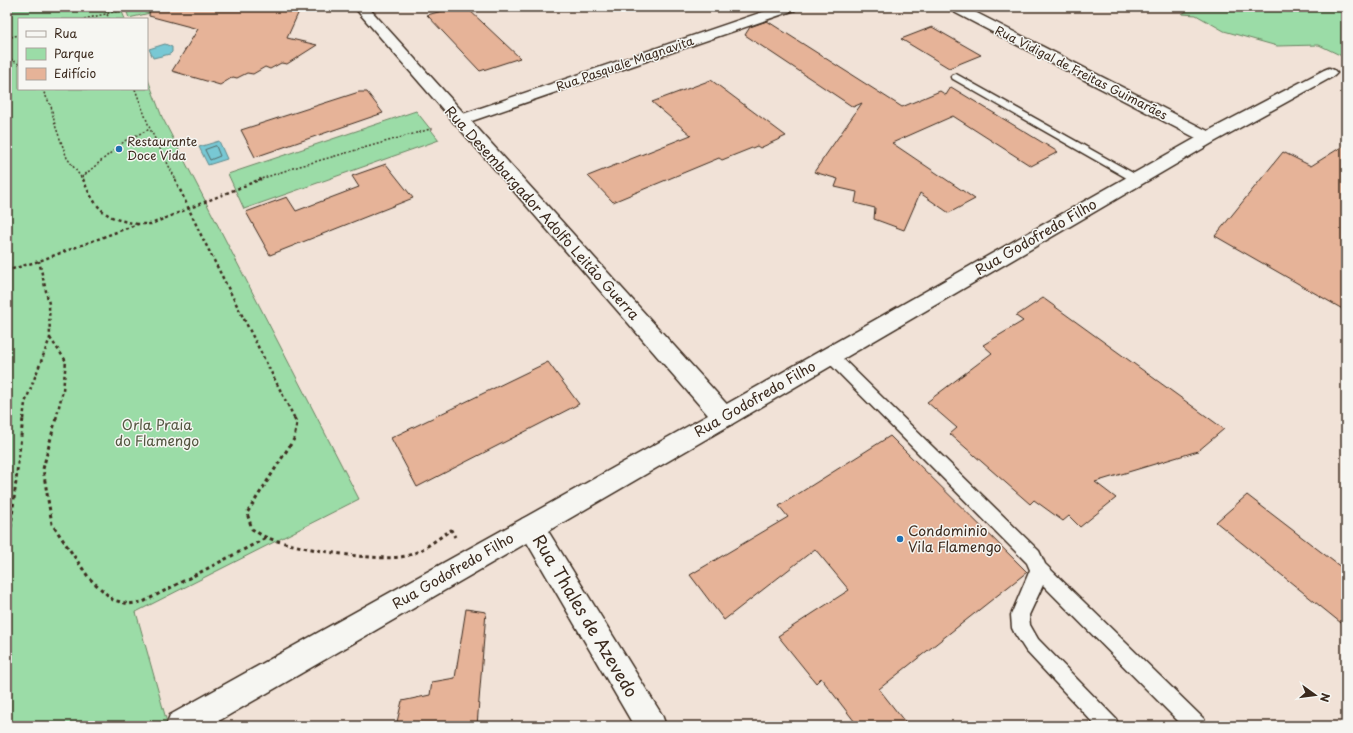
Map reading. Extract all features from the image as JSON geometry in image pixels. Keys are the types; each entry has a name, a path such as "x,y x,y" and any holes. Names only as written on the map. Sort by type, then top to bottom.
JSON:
{"street":[{"name":"Rua Desembargador Adolfo Leitão Guerra","path":"361,7 724,418"},
{"name":"Rua Pasquale Magnavita","path":"460,120 790,7"},
{"name":"Rua Vidigal de Freitas Guimarães","path":"955,7 1208,138"},
{"name":"Rua Godofredo Filho","path":"181,726 724,418 1208,138 1330,73"},
{"name":"Rua Thales de Azevedo","path":"531,527 651,726"}],"lane":[{"path":"956,77 1136,180"},
{"path":"831,356 1033,557 1039,570 1197,726"},
{"path":"1039,570 1020,615 1022,628 1032,645 1109,726"}],"path":[{"path":"104,7 109,18"},
{"path":"89,18 135,7"},
{"path":"7,38 18,35"},
{"path":"7,57 18,63"},
{"path":"43,90 51,106 55,126 67,158 82,177 88,191 98,206 112,217 138,224 151,224 232,190 293,168 460,120"},
{"path":"135,90 150,129 268,369 297,423 294,439 247,512 252,529 267,538 349,554 390,558 406,556 451,530 470,562"},
{"path":"82,177 126,140 150,129"},
{"path":"7,268 10,270 39,261 138,224"},
{"path":"7,562 25,403 50,338 49,304 39,261"},
{"path":"50,338 66,361 63,390 43,468 52,524 89,578 113,600 129,604 143,602 267,538"}],"green space":[{"name":"Orla Praia do Flamengo","path":"7,7 120,7 125,18 18,18 18,90 148,90 148,80 162,117 359,499 136,612 168,726 7,726"},
{"path":"125,7 175,7 129,18"},
{"path":"1193,7 1346,7 1346,58 1319,45 1277,46 1224,31 1196,15 1182,14"},
{"path":"416,111 439,140 244,209 228,174"}],"water":[{"path":"165,44 172,47 172,52 170,54 153,58 149,49"},
{"path":"219,141 227,159 208,165 199,147"}],"building":[{"path":"150,7 301,7 287,38 317,45 287,64 281,63 270,69 265,67 253,74 247,73 237,78 233,77 220,85 172,71 198,29 149,16"},
{"path":"457,7 466,7 520,58 480,71 427,15"},
{"path":"767,21 902,107 940,91 946,95 951,87 1058,152 1031,166 953,116 892,143 975,199 949,213 920,193 904,230 874,219 875,208 855,203 857,192 835,187 838,179 814,172 862,103 853,107 745,35 750,27"},
{"path":"932,27 981,55 949,68 901,39"},
{"path":"711,80 786,136 760,148 757,146 722,160 719,158 613,202 588,176 691,135 652,102"},
{"path":"359,92 367,92 383,113 255,157 241,130"},
{"path":"1346,144 1346,311 1215,236 1283,152 1311,166"},
{"path":"386,164 413,198 270,255 246,212 287,197 296,211 359,187 352,176"},
{"path":"1043,298 1224,429 1198,451 1095,482 1116,498 1080,527 1069,516 1063,521 1034,500 1030,504 950,434 957,428 927,402 992,353 983,345 1023,321 1016,316"},
{"path":"548,362 579,404 417,487 391,438"},
{"name":"Condominio Vila Flamengo","path":"890,436 1027,572 879,689 908,726 858,726 821,678 816,683 778,636 849,590 815,549 724,620 690,575 788,517 779,506"},
{"path":"1247,495 1346,571 1346,627 1216,522"},
{"path":"466,609 486,612 477,726 396,726 402,701 430,695 432,682 455,678"}],"place":[{"name":"Restaurante Doce Vida","path":"119,149"},
{"name":"Condominio Vila Flamengo","path":"900,539"}]}
